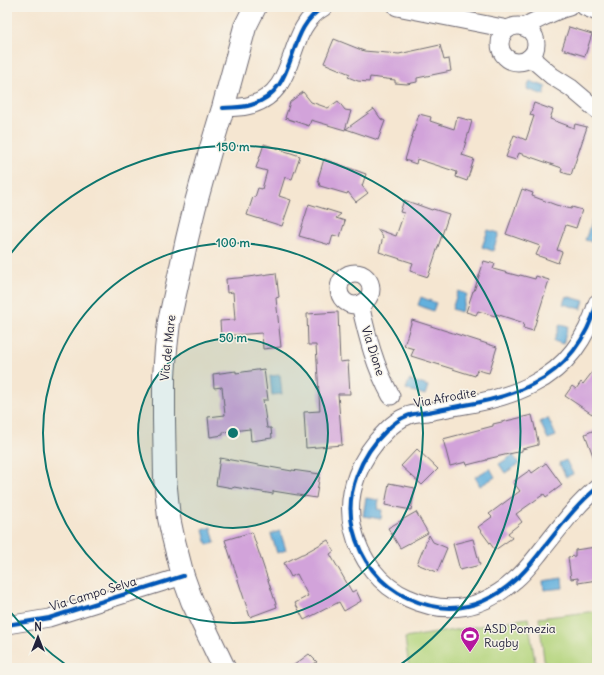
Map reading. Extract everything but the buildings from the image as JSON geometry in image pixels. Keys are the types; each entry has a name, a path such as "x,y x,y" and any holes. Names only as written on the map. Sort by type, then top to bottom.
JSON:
{"main road":[{"name":"Via del Mare","path":"224,668 197,612 183,576 169,518 164,419 166,349 169,322 202,177 223,108 246,17 255,7"}],"street":[{"path":"223,108 243,107 252,104 263,100 276,89 286,73 296,43 303,29 312,16 324,7"},
{"path":"397,7 511,30 528,30 533,34 535,39 535,52 524,62 513,62 508,60 501,51 500,40 511,30 560,9 569,7"},
{"path":"585,7 597,12"},
{"path":"530,57 552,76 571,88 597,110"},
{"name":"Via Dione","path":"360,304 369,343 380,374 391,396 399,405 412,414"},
{"name":"Via Afrodite","path":"597,304 592,320 579,344 556,369 540,381 522,389 485,401 412,414 399,419 368,451 359,471 351,496 352,526 358,544 375,574 394,591 434,608 451,609 468,607 484,601 500,592 516,580 577,507 597,488"},
{"path":"386,432 390,413 391,396"},
{"name":"Via Campo Selva","path":"7,625 49,618 183,576"}],"green space":[{"path":"597,611 597,668 545,668 539,618"},
{"name":"ASD Pomezia Rugby","path":"528,618 536,668 409,668 405,638"}],"water":[{"path":"530,81 546,87 544,95 527,89"},
{"path":"592,221 597,223 597,232 593,242 585,240"},
{"path":"488,230 499,233 493,251 482,247"},
{"path":"458,291 467,294 461,312 452,309"},
{"path":"566,296 584,301 581,309 563,304"},
{"path":"421,297 436,303 433,311 418,305"},
{"path":"560,324 568,326 563,344 554,341"},
{"path":"280,375 282,394 272,395 270,376"},
{"path":"409,380 428,386 425,395 406,389"},
{"path":"548,418 556,436 548,439 540,422"},
{"path":"513,455 519,464 505,473 499,464"},
{"path":"566,460 573,474 566,477 559,463"},
{"path":"490,468 495,477 480,486 475,477"},
{"path":"366,498 379,500 377,509 382,510 381,519 363,516"},
{"path":"211,527 215,543 207,545 203,530"},
{"path":"280,531 286,550 277,553 271,534"},
{"path":"562,578 563,588 544,590 543,581"}],"cycle path":[{"path":"223,108 251,105 267,97 278,87 302,30 311,17 324,7"},
{"path":"597,303 593,316 574,351 556,370 545,377 525,388 507,395 478,403 412,414 396,422 378,440 362,463 353,488 351,515 356,540 366,561 380,579 398,593 422,604 437,607 464,607 490,598 519,577 574,510 597,488"},
{"path":"7,625 49,618 183,576"}],"place":[{"name":"ASD Pomezia Rugby","path":"470,653"}]}
